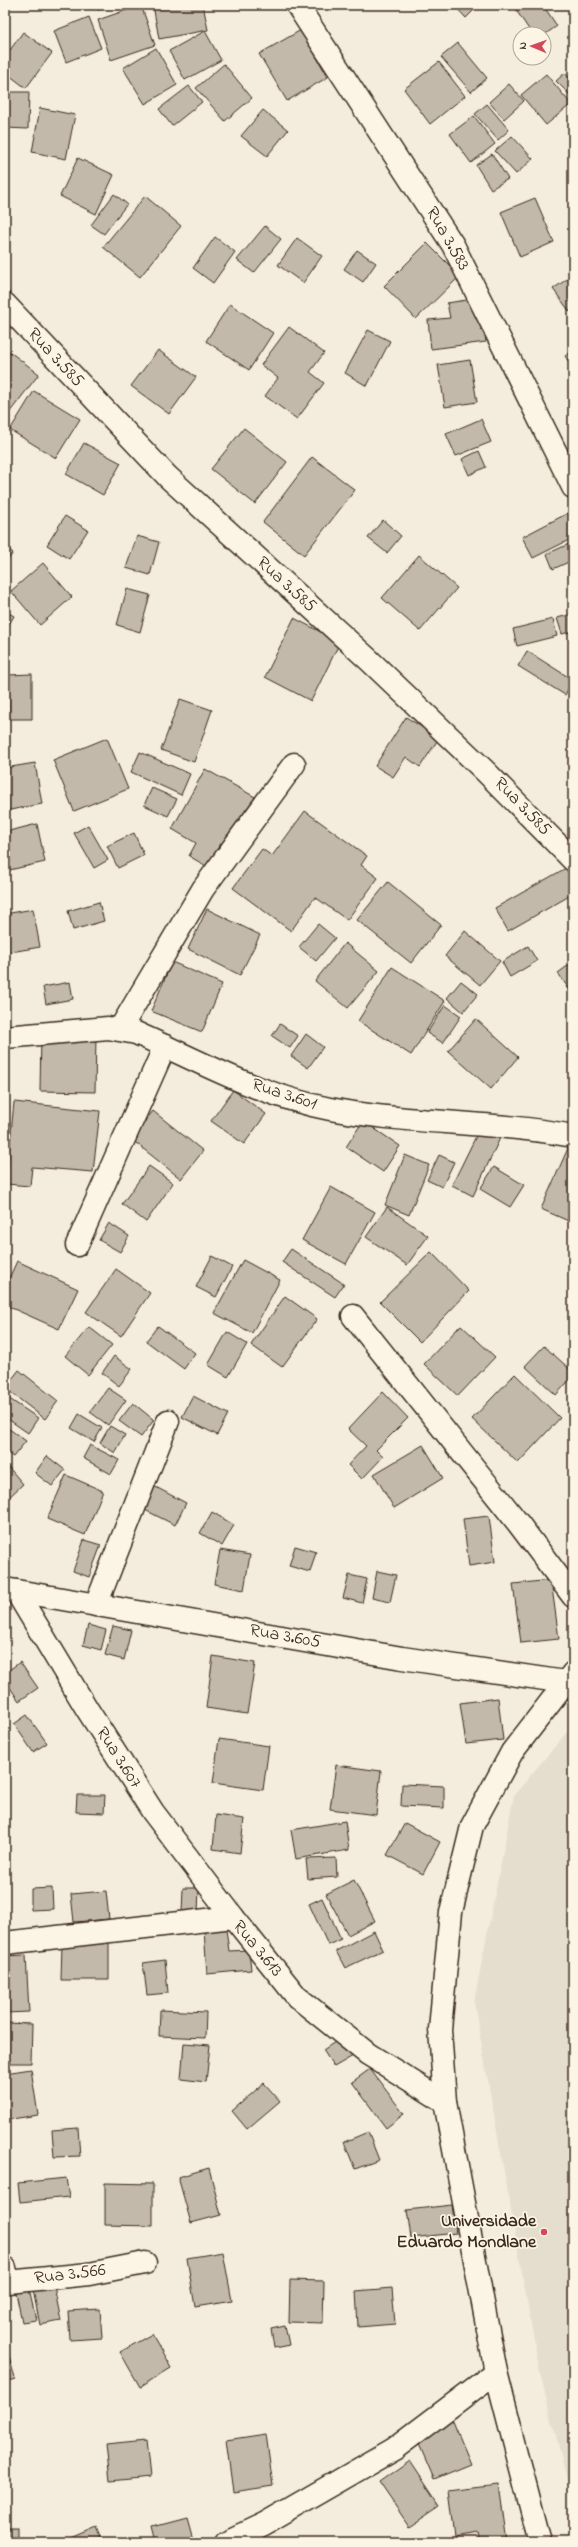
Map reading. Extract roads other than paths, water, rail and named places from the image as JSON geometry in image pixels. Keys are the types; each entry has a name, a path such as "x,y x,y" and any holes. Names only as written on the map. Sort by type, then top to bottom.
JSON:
{"street":[{"name":"Rua 3.583","path":"297,5 453,245 573,488"},
{"name":"Rua 3.585","path":"5,304 168,477 392,682 486,772 573,860"},
{"path":"120,1029 203,889 294,764"},
{"name":"Rua 3.601","path":"5,1037 108,1028 120,1029 136,1033 270,1094 328,1108 368,1115 573,1136"},
{"path":"77,1246 165,1046"},
{"path":"354,1316 518,1523 573,1596"},
{"path":"96,1605 168,1421"},
{"name":"Rua 3.605","path":"11,1590 402,1658 569,1677"},
{"name":"Rua 3.607","path":"11,1590 153,1812 232,1917"},
{"path":"540,2542 496,2372 445,2102 440,2029 451,1912 472,1826 512,1752 569,1677"},
{"name":"Rua 3.613","path":"5,1943 232,1917 297,1997 368,2054 445,2102"},
{"name":"Rua 3.566","path":"6,2277 89,2274 145,2263"},
{"path":"226,2542 264,2524 394,2449 496,2372"}],"place":[{"name":"Universidade Eduardo Mondlane","path":"544,2232"}]}
